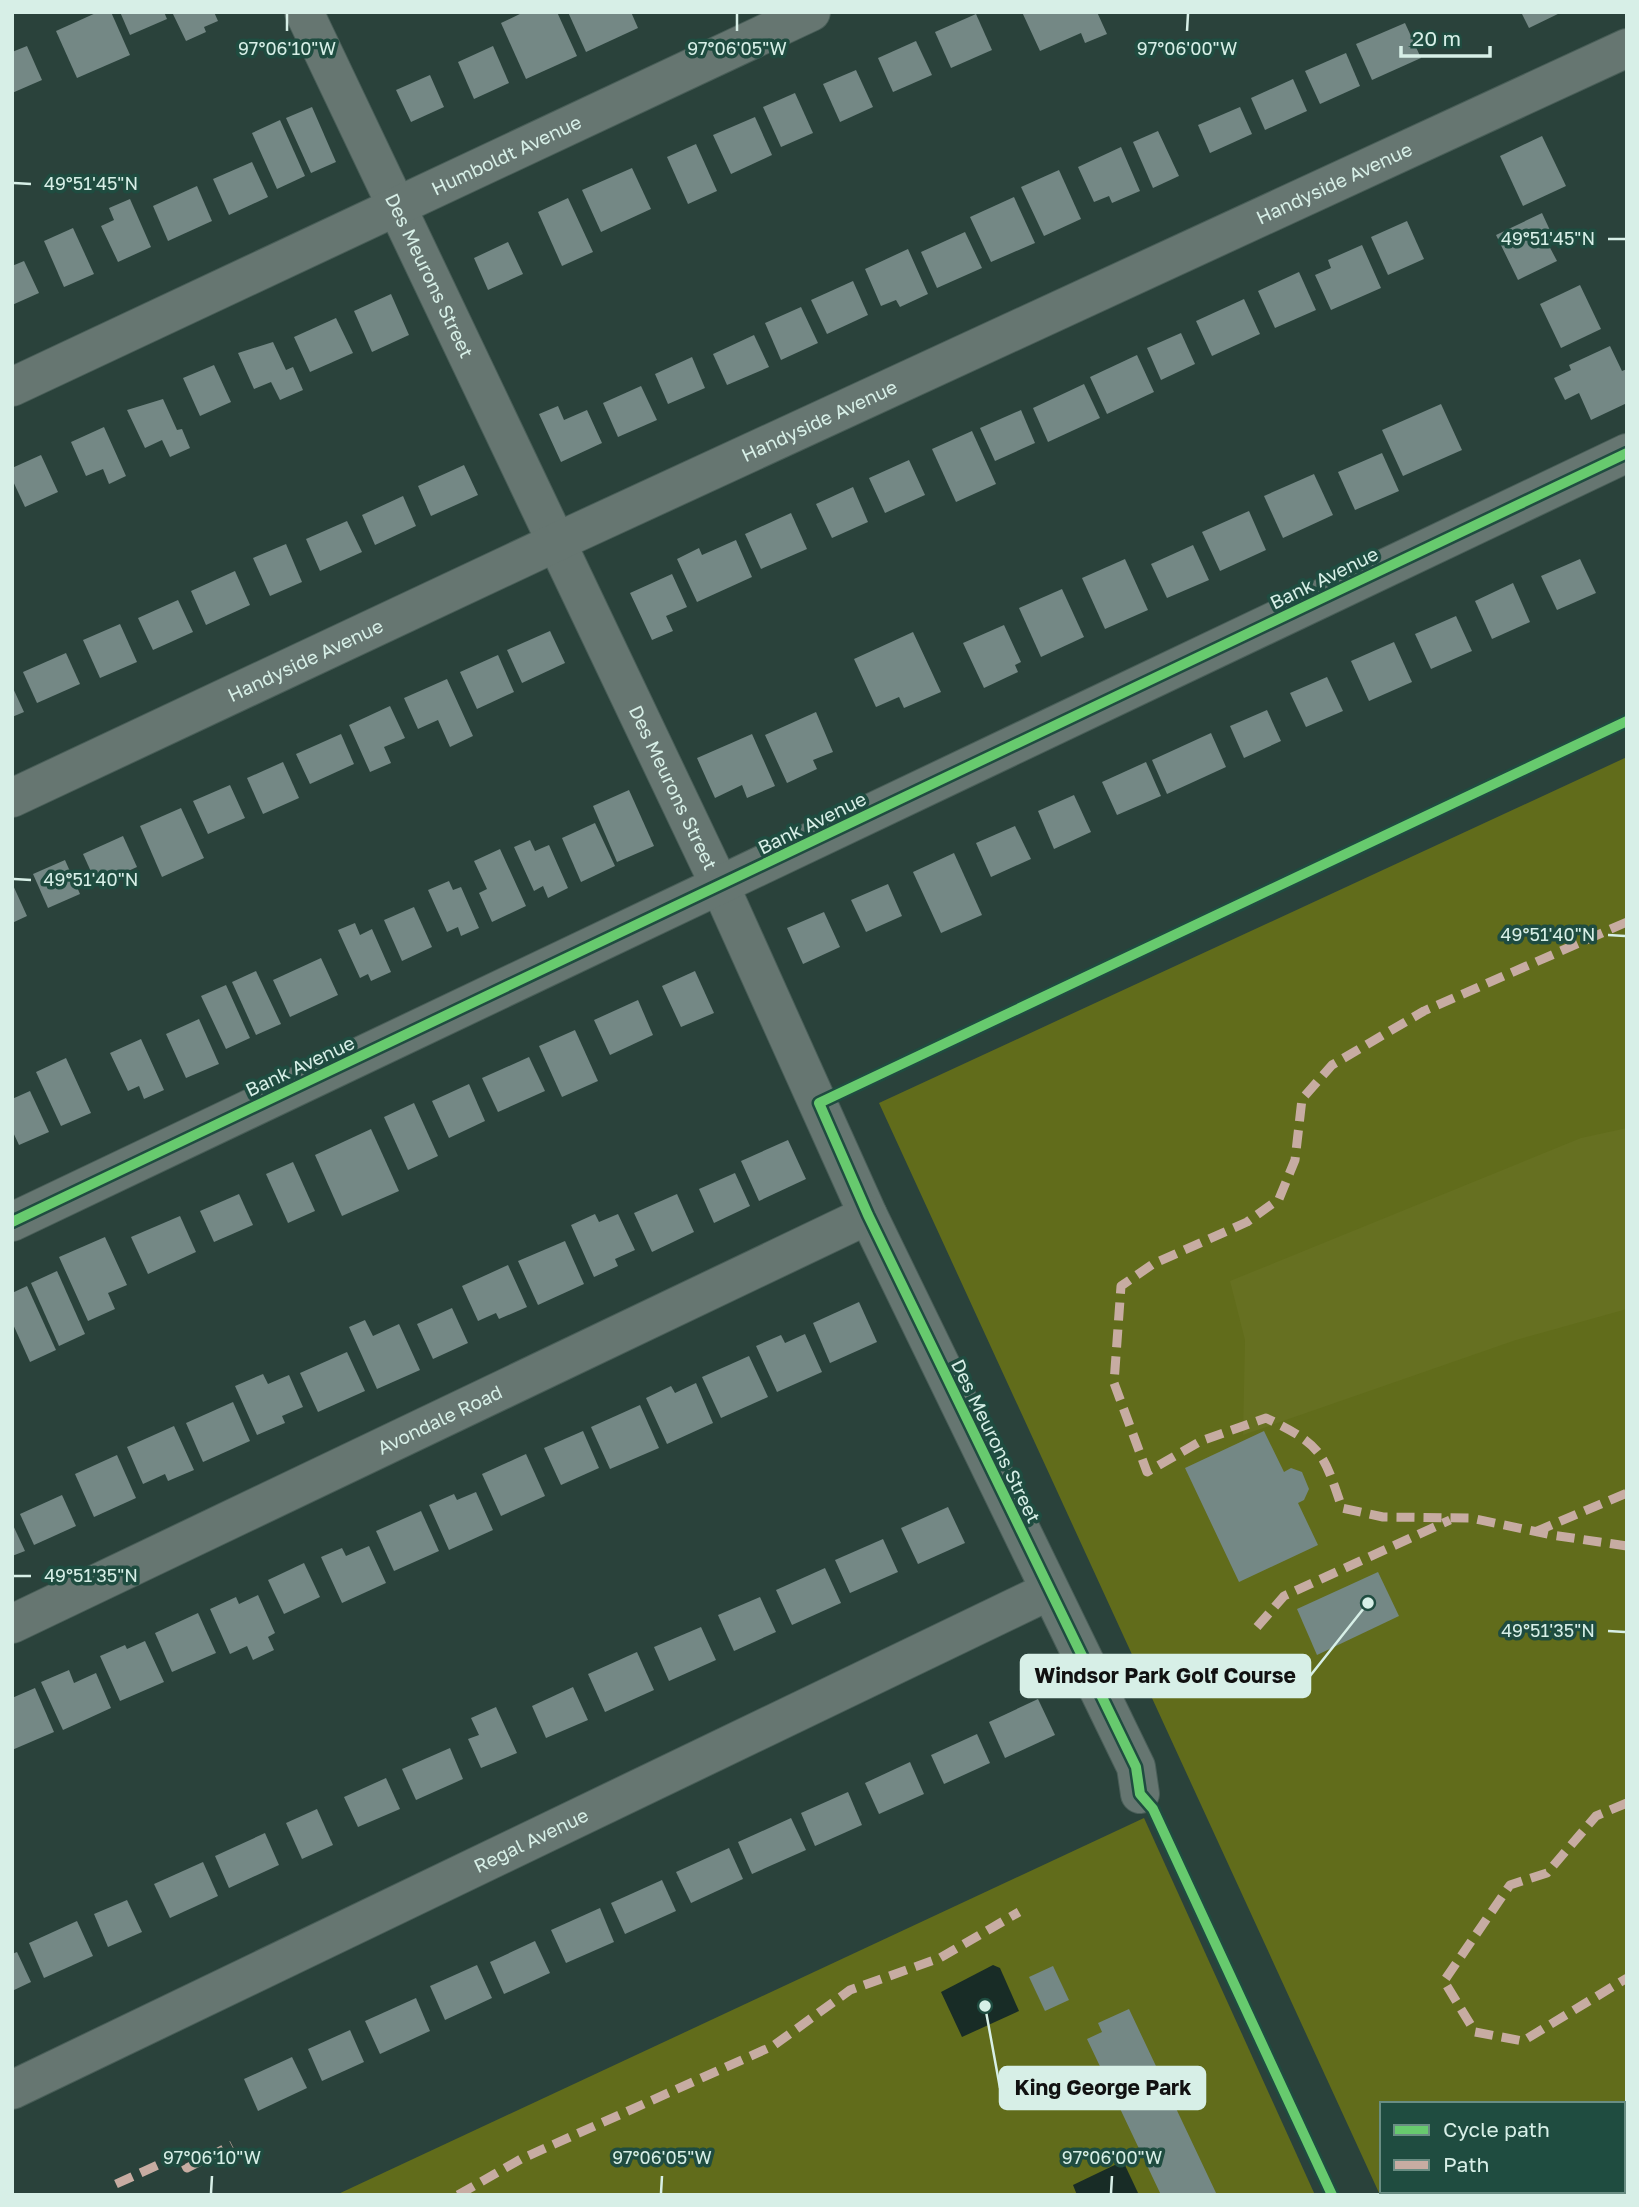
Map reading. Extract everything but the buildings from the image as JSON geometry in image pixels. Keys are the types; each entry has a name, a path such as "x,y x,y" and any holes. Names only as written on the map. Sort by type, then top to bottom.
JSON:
{"street":[{"name":"Des Meurons Street","path":"304,12 720,887 868,1215 1136,1767 1140,1794"},
{"name":"Humboldt Avenue","path":"12,387 811,12"},
{"name":"Handyside Avenue","path":"12,798 555,543 1627,48"},
{"name":"Bank Avenue","path":"12,1222 1627,453"},
{"name":"Avondale Road","path":"12,1624 868,1215"},
{"name":"Regal Avenue","path":"12,2090 1049,1591"}],"green space":[{"path":"1627,757 1627,2195 1380,2195 879,1103"},
{"path":"1627,1128 1627,1309 1516,1340 1243,1435 1245,1340 1230,1281 1581,1138"},
{"path":"1144,1818 1315,2195 336,2195"}],"water":[{"path":"993,1965 1000,1968 1019,2011 962,2037 941,1992"},
{"path":"1123,2161 1139,2195 1077,2195 1073,2185"}],"marked path":[{"path":"1627,922 1424,1011 1332,1065 1302,1099 1295,1160 1279,1199 1247,1222 1153,1264 1121,1286 1114,1383 1147,1472 1201,1441 1266,1418 1299,1436 1318,1452 1330,1474 1342,1508 1383,1517 1471,1518 1552,1535 1627,1546"},
{"path":"1535,1532 1627,1493"},
{"path":"1257,1627 1284,1596 1450,1520"},
{"path":"1627,1803 1596,1816 1547,1873 1510,1885 1444,1981 1475,2032 1523,2041 1627,1978"},
{"path":"458,2195 521,2159 773,2046 850,1990 940,1958 1019,1912"},
{"path":"116,2184 180,2155 187,2168 232,2145"}],"cycle path":[{"path":"12,1222 1627,453"},
{"path":"1332,2195 1153,1809 1140,1794 1136,1767 868,1215 819,1103 1627,721"}],"place":[{"name":"Windsor Park Golf Course","path":"1368,1603"},
{"name":"King George Park","path":"985,2006"}]}
